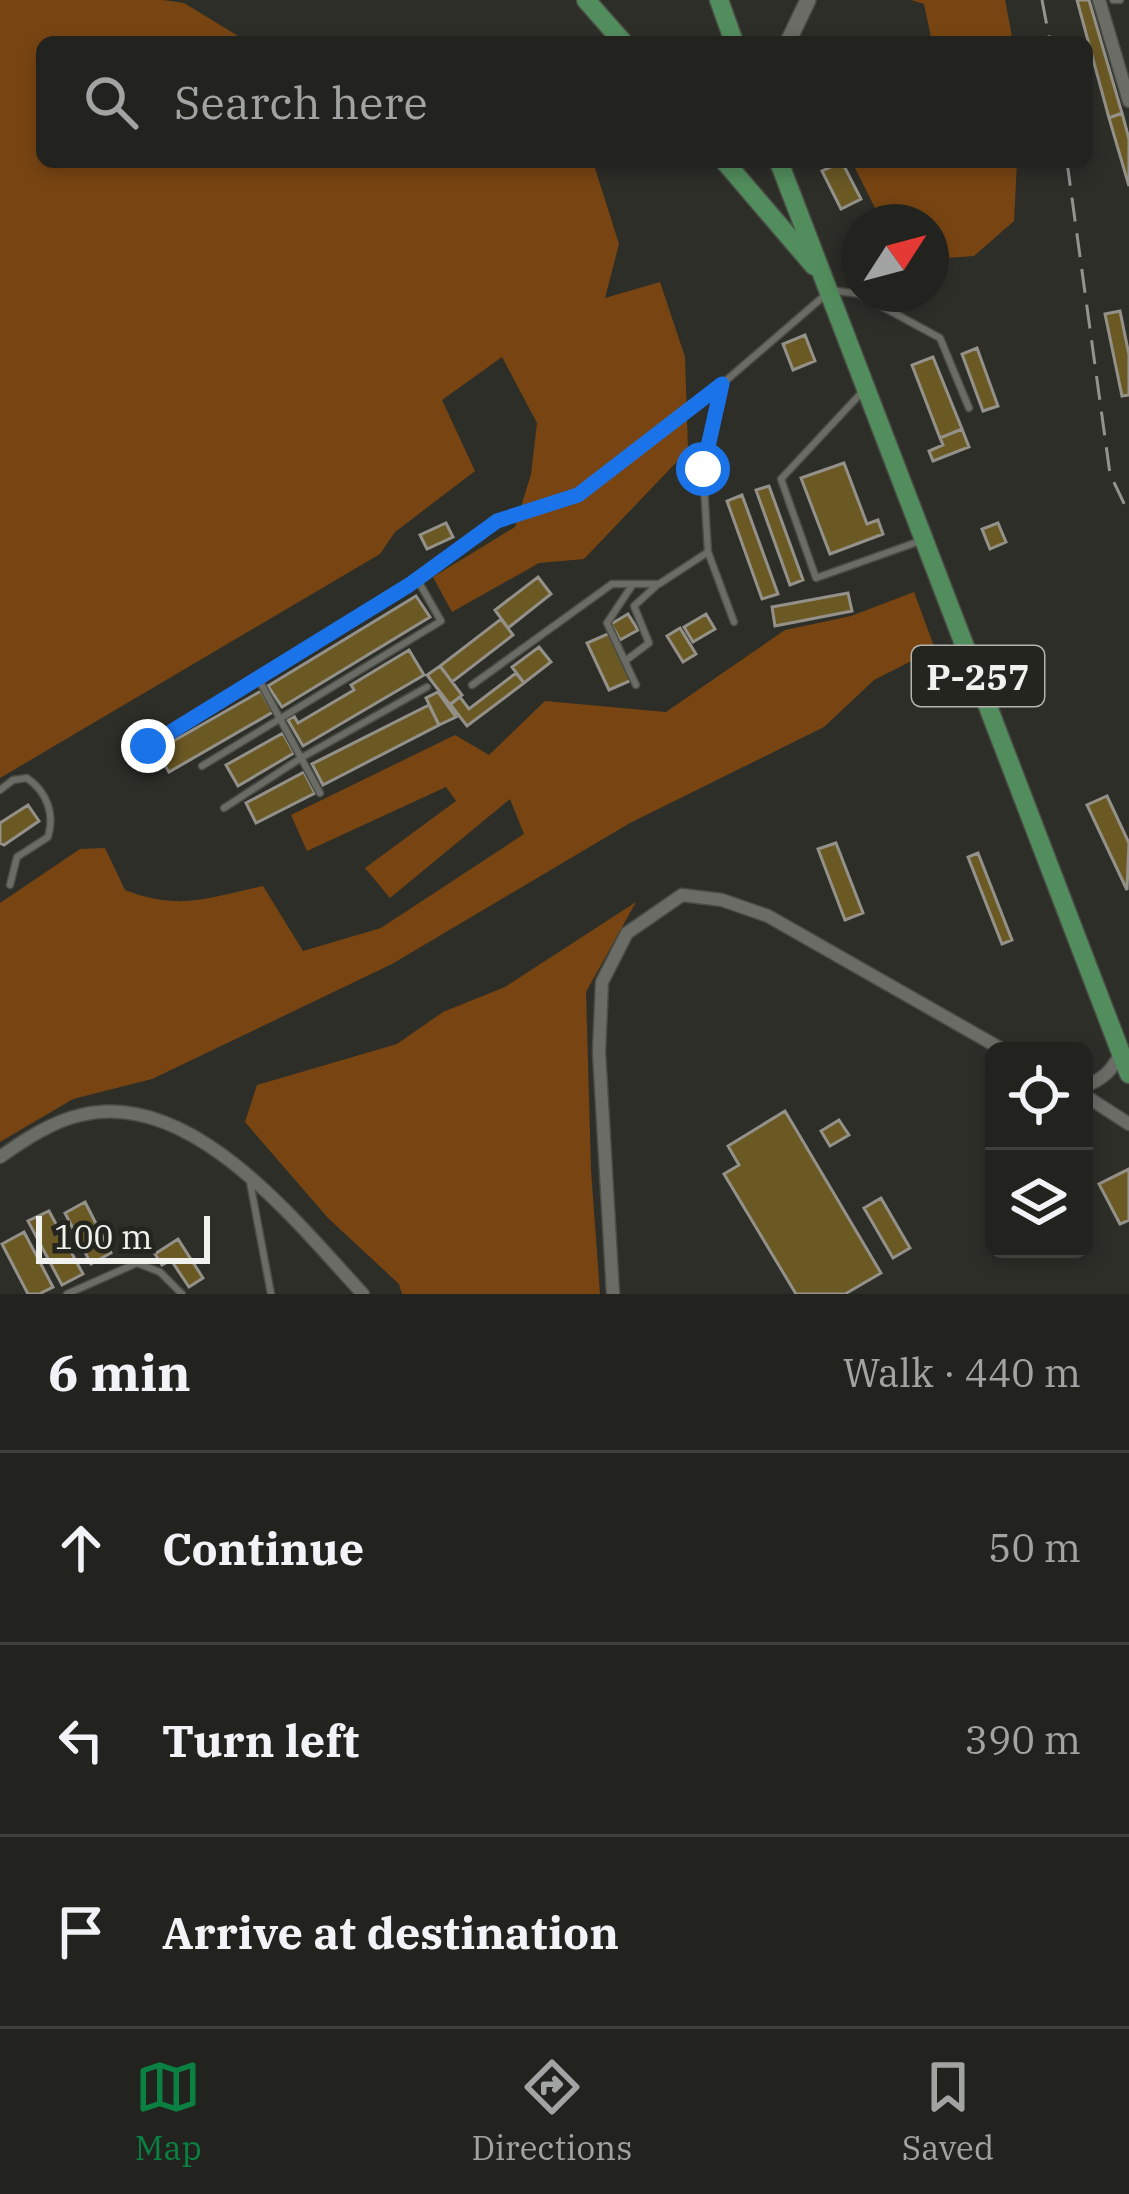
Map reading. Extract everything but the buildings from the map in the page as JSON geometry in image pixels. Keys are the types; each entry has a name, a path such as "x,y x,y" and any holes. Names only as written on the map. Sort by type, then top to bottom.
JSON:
{"highway":[{"path":"586,0 617,36"},
{"path":"719,0 732,36"},
{"name":"Р-257","path":"730,168 828,284"},
{"name":"Р-257","path":"781,168 1129,1074"}],"street":[{"path":"791,36 808,0"},
{"path":"1099,0 1129,101"},
{"path":"613,1294 599,1052 602,982 627,933 682,896 722,900 768,916 989,1042"},
{"path":"1093,1083 1112,1070 1121,1053"},
{"path":"1093,1101 1129,1124"},
{"path":"0,1156 82,1114 126,1112 178,1127 250,1178 363,1294"}],"lane":[{"path":"148,746 417,579 497,521 578,495 722,384 828,284 841,288"},
{"path":"892,312 940,338 969,408"},
{"path":"722,384 703,469 708,552 734,622"},
{"path":"868,386 781,479 816,578 927,539"},
{"path":"625,661 649,643 634,606 708,552"},
{"path":"202,766 441,621 417,579"},
{"path":"472,685 612,584 659,584"},
{"path":"633,584 608,622 636,685"},
{"path":"258,678 320,794"},
{"path":"224,808 427,687"},
{"path":"0,790 13,780 27,778 40,788 53,821 48,837 17,857 10,884"},
{"path":"250,1178 269,1290 260,1294"},
{"path":"67,1294 137,1262 160,1272 182,1294"}],"shaded area":[{"path":"0,0 184,3 238,36 36,36 36,168 595,168 619,244 605,298 660,282 685,357 688,450 584,559 539,563 452,612 433,577 515,527 531,474 537,423 502,357 442,400 475,471 395,532 380,554 0,778"},
{"path":"911,0 1005,0 1012,36 931,36 924,4"},
{"path":"855,168 1017,168 1014,221 974,256 949,258 949,204 873,204"},
{"path":"914,592 935,649 874,680 824,727 630,823 392,964 152,1079 73,1099 0,1142 0,903 80,849 105,848 125,890 161,900 210,898 263,886 303,951 381,928 524,834 510,799 390,898 365,868 456,801 446,787 307,851 291,815 455,735 489,755 545,701 666,712 785,630 851,616"},
{"path":"636,902 586,992 600,1294 402,1294 399,1284 328,1218 245,1122 257,1085 397,1044 443,1012 505,987"}],"railway":[{"path":"1042,0 1049,36"},
{"path":"1068,168 1110,474 1129,514"}],"route":[{"path":"148,746 409,585 497,521 578,495 722,384 703,469"}]}
